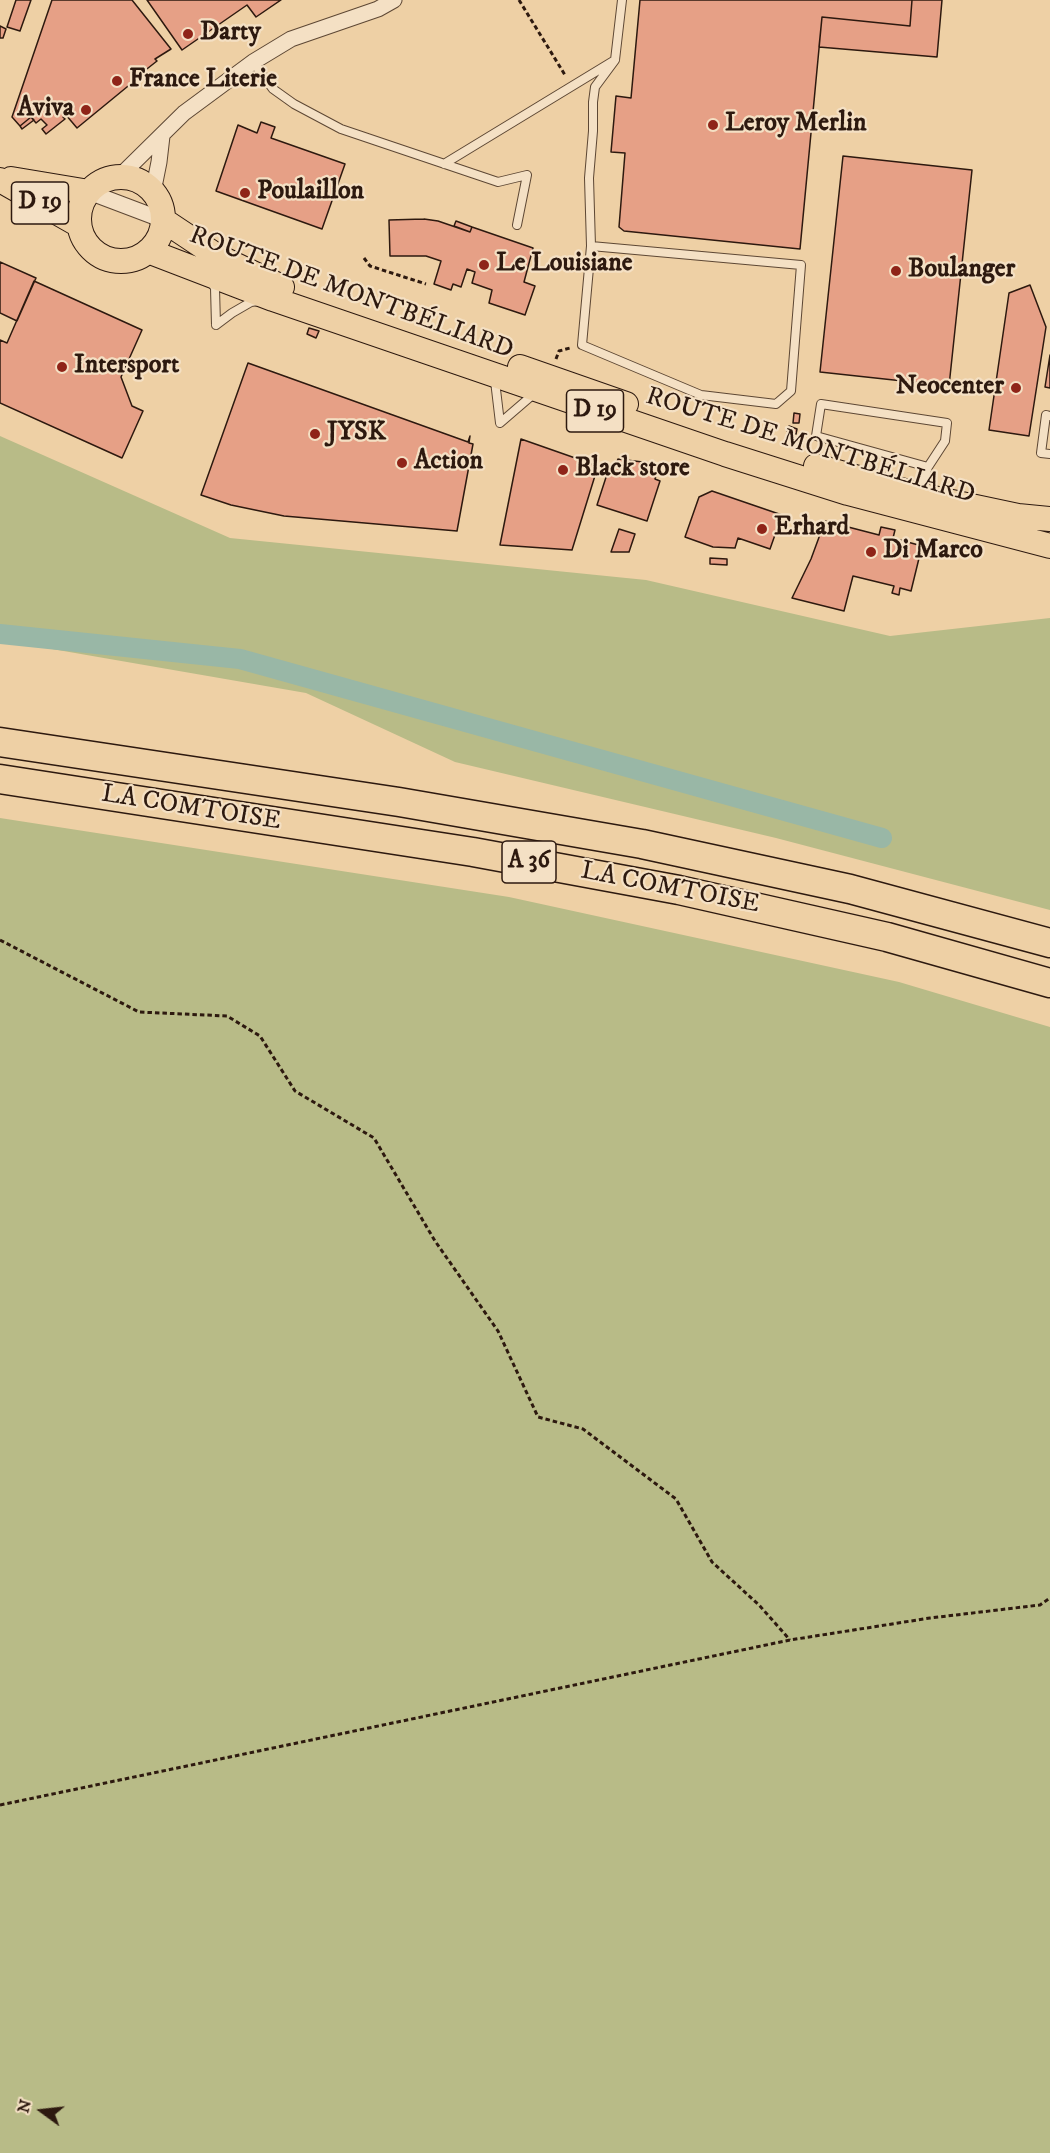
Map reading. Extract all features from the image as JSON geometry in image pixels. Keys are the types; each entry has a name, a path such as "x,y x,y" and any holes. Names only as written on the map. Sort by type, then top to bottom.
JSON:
{"highway":[{"name":"LA COMTOISE","path":"0,742 410,804 642,844 850,889 1050,943"},
{"name":"LA COMTOISE","path":"0,779 461,850 668,888 887,937 1050,983"}],"main road":[{"path":"119,177 132,178 143,183 153,192 159,200 163,220 161,232 148,251 138,258 125,261 106,258 90,248 83,237 80,225 83,202 97,184 119,177"},
{"name":"D 19","path":"0,179 89,192"},
{"name":"D 19","path":"0,179 80,225"},
{"name":"ROUTE DE MONTBÉLIARD","path":"163,220 217,256 285,288 543,384 848,493 1050,546"},
{"name":"ROUTE DE MONTBÉLIARD","path":"148,251 273,299 494,376 543,384 817,467 919,495 1018,516 1050,519"}],"street":[{"path":"119,177 184,113 253,62 291,39 378,9 394,0"},
{"path":"153,192 162,136"},
{"path":"89,192 163,220"}],"lane":[{"path":"591,246 801,265 791,391 776,404 701,395 582,345 591,246 589,178 595,87 615,60 622,0"},
{"path":"444,164 615,60"},
{"path":"253,62 273,89 294,104 341,129 498,182 527,175 517,225"},
{"path":"206,273 215,288 216,325 251,302 273,299"},
{"path":"494,376 500,423 543,384"},
{"path":"919,495 928,467 945,441 947,423 821,404 816,436 928,467"},
{"path":"1050,416 1046,415 1041,453 1050,454"}],"path":[{"path":"519,0 572,86"},
{"path":"364,258 370,266 426,284"},
{"path":"543,384 559,351 582,345"},
{"path":"0,940 139,1012 227,1016 260,1036 296,1091 375,1138 435,1241 498,1331 538,1417 583,1429 676,1499 712,1562 759,1605 790,1640"},
{"path":"0,1805 790,1640 930,1618 1040,1605 1050,1598"}],"green space":[{"path":"0,436 230,538 646,580 890,636 1050,618 1050,910 776,838 455,762 306,693 0,640"},
{"path":"0,818 509,897 899,982 1050,1027 1050,2153 0,2153"}],"building":[{"path":"16,0 31,0 20,31 7,27"},
{"path":"52,0 132,0 171,49 155,59 157,61 144,73 77,128 66,115 63,117 65,119 46,134 42,129 47,125 41,119 36,123 31,117 20,126 12,117"},
{"name":"Darty","path":"147,0 281,0 256,17 247,5 182,50"},
{"name":"Leroy Merlin","path":"640,0 912,0 910,26 822,17 800,249 624,231 619,227 625,153 611,152 616,96 631,98"},
{"path":"912,0 942,0 937,57 819,47 822,17 910,26"},
{"path":"0,26 6,29 3,38 0,38"},
{"path":"31,117 34,120 22,129 20,126"},
{"path":"261,122 275,127 271,138 345,164 322,229 216,191 238,125 257,133"},
{"name":"Boulanger","path":"843,156 972,170 949,386 820,372"},
{"name":"Le Louisiane","path":"389,220 438,221 470,232 472,227 533,248 524,282 535,286 525,315 489,303 492,290 472,283 475,272 467,269 461,287 453,284 451,290 434,284 441,261 426,256 390,256"},
{"path":"456,221 472,227 470,232 454,226"},
{"path":"0,262 36,278 17,321 0,313"},
{"name":"Intersport","path":"34,281 142,330 121,377 132,406 143,411 122,458 0,403 0,340 7,343"},
{"name":"Neocenter","path":"1030,285 1046,327 1029,436 989,430 1009,293"},
{"path":"309,328 319,331 316,338 307,334"},
{"path":"1050,355 1050,388 1045,387"},
{"path":"248,363 468,442 470,436 469,443 473,444 457,531 284,516 231,505 201,495"},
{"path":"794,413 800,414 799,423 793,423"},
{"path":"789,426 797,429 796,434 787,431"},
{"path":"521,439 598,466 572,550 500,545"},
{"path":"618,459 659,464 655,479 660,481 647,521 597,505 610,465 615,467"},
{"path":"712,491 782,515 770,549 738,538 735,548 713,547 685,537 699,497"},
{"path":"825,521 879,535 881,527 895,530 893,538 922,546 911,591 900,588 899,595 892,593 894,586 853,576 844,611 792,598 811,559"},
{"path":"619,529 635,534 629,552 611,552"},
{"path":"710,558 727,559 727,565 710,564"}],"waterway":[{"path":"0,634 240,659 882,838"}],"place":[{"name":"Darty","path":"188,34"},
{"name":"France Literie","path":"117,81"},
{"name":"Aviva","path":"86,110"},
{"name":"Leroy Merlin","path":"713,125"},
{"name":"Poulaillon","path":"245,193"},
{"name":"Le Louisiane","path":"484,265"},
{"name":"Boulanger","path":"896,271"},
{"name":"Intersport","path":"62,367"},
{"name":"Neocenter","path":"1016,388"},
{"name":"JYSK","path":"315,434"},
{"name":"Action","path":"402,463"},
{"name":"Black store","path":"563,470"},
{"name":"Erhard","path":"762,529"},
{"name":"Di Marco","path":"871,552"}]}
